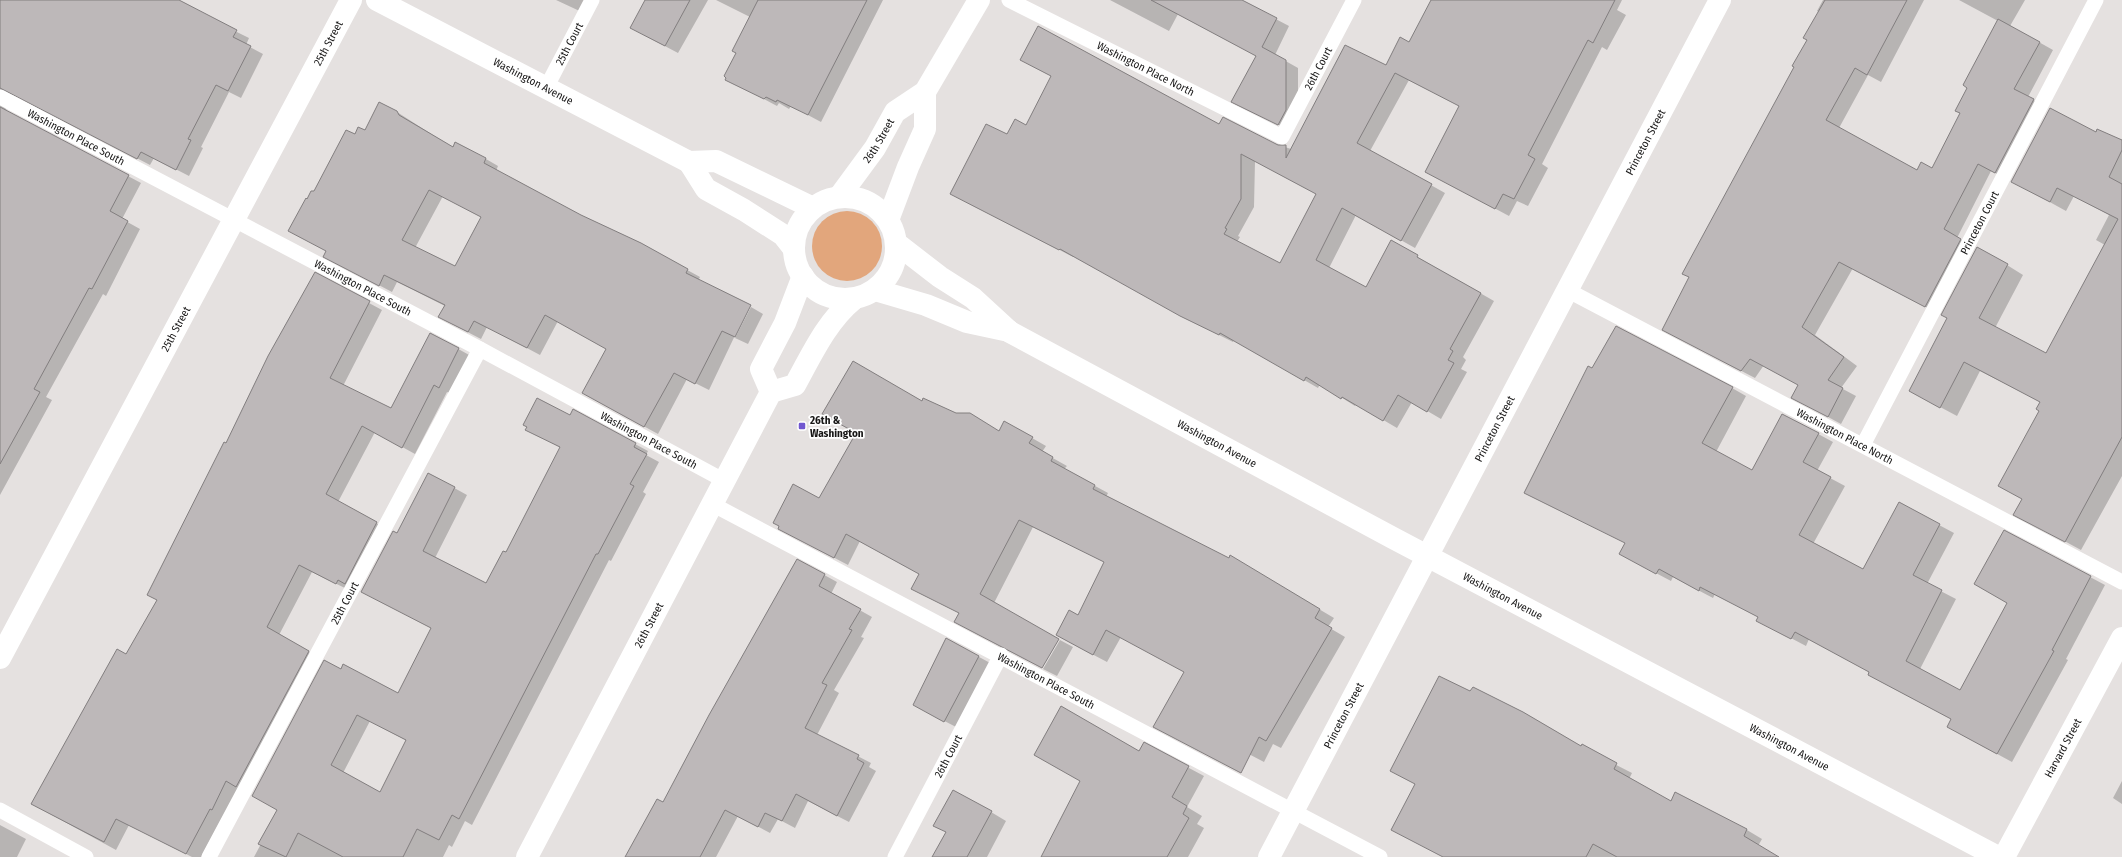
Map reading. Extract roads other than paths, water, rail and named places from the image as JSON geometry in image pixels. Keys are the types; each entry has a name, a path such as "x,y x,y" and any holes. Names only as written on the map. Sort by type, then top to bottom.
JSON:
{"street":[{"name":"25th Street","path":"0,658 351,0"},
{"name":"Washington Avenue","path":"377,0 689,162 716,161 813,208"},
{"name":"26th Street","path":"839,196 875,148 895,112 925,92 979,0"},
{"name":"Princeton Street","path":"1269,857 1720,0"},
{"path":"888,220 925,129 925,92"},
{"path":"689,162 706,189 744,210 782,235 794,249"},
{"path":"839,196 850,196 872,204 888,220 894,231 896,243 896,256 892,270 885,281 875,290 854,298 840,299 825,295 813,287 803,276 797,263 794,249 796,233 803,219 813,208 839,196"},
{"name":"Washington Avenue","path":"896,243 940,278 974,298 1010,332"},
{"path":"803,276 785,323 761,369 771,392 795,385 818,342 842,309 854,298"},
{"name":"Washington Avenue","path":"875,290 926,305 967,322 1010,332 1428,556 1998,857"},
{"name":"26th Street","path":"527,857 771,392"},
{"name":"Harvard Street","path":"2004,857 2122,638"}],"lane":[{"name":"25th Court","path":"546,88 592,0"},
{"name":"Washington Place North","path":"1010,0 1282,137"},
{"name":"26th Court","path":"1282,137 1354,0"},
{"name":"Princeton Court","path":"1863,445 2096,0"},
{"name":"Washington Place South","path":"0,97 480,349 725,481"},
{"name":"Washington Place North","path":"1568,290 2122,582"},
{"name":"25th Court","path":"209,857 480,349"},
{"name":"Washington Place South","path":"712,504 1001,655 1380,857"},
{"name":"26th Court","path":"895,857 1001,655"},
{"path":"0,810 86,857"}],"place":[{"name":"26th & Washington","path":"802,426"}]}
